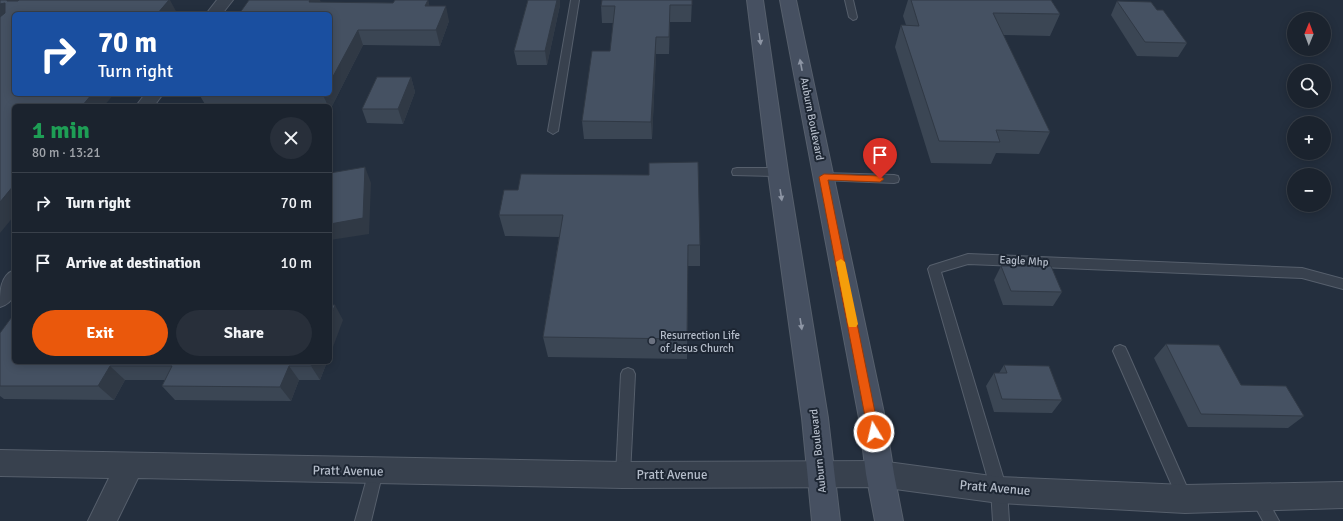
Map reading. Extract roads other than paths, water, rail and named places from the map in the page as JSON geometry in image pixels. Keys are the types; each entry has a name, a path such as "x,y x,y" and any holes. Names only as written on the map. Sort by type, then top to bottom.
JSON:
{"main road":[{"name":"Auburn Boulevard","path":"755,0 778,172 815,418 826,521"},
{"name":"Auburn Boulevard","path":"788,0 872,418 880,474 889,521"}],"street":[{"path":"216,12 225,0"},
{"path":"0,298 12,282"},
{"name":"Pratt Avenue","path":"0,463 623,475 820,476 880,474 999,490 1185,499 1343,495"},
{"path":"102,521 130,466"}],"lane":[{"path":"553,131 575,0"},
{"path":"849,0 853,17"},
{"path":"736,172 778,172"},
{"path":"824,177 894,179"},
{"name":"Eagle Mhp","path":"999,490 934,269 968,258 1302,273 1343,284"},
{"path":"1120,351 1185,499"},
{"path":"623,475 628,374"},
{"path":"363,521 376,471"},
{"path":"999,490 1002,521"},
{"path":"1257,496 1271,521"}],"place":[{"name":"Resurrection Life of Jesus Church","path":"652,341"}]}
